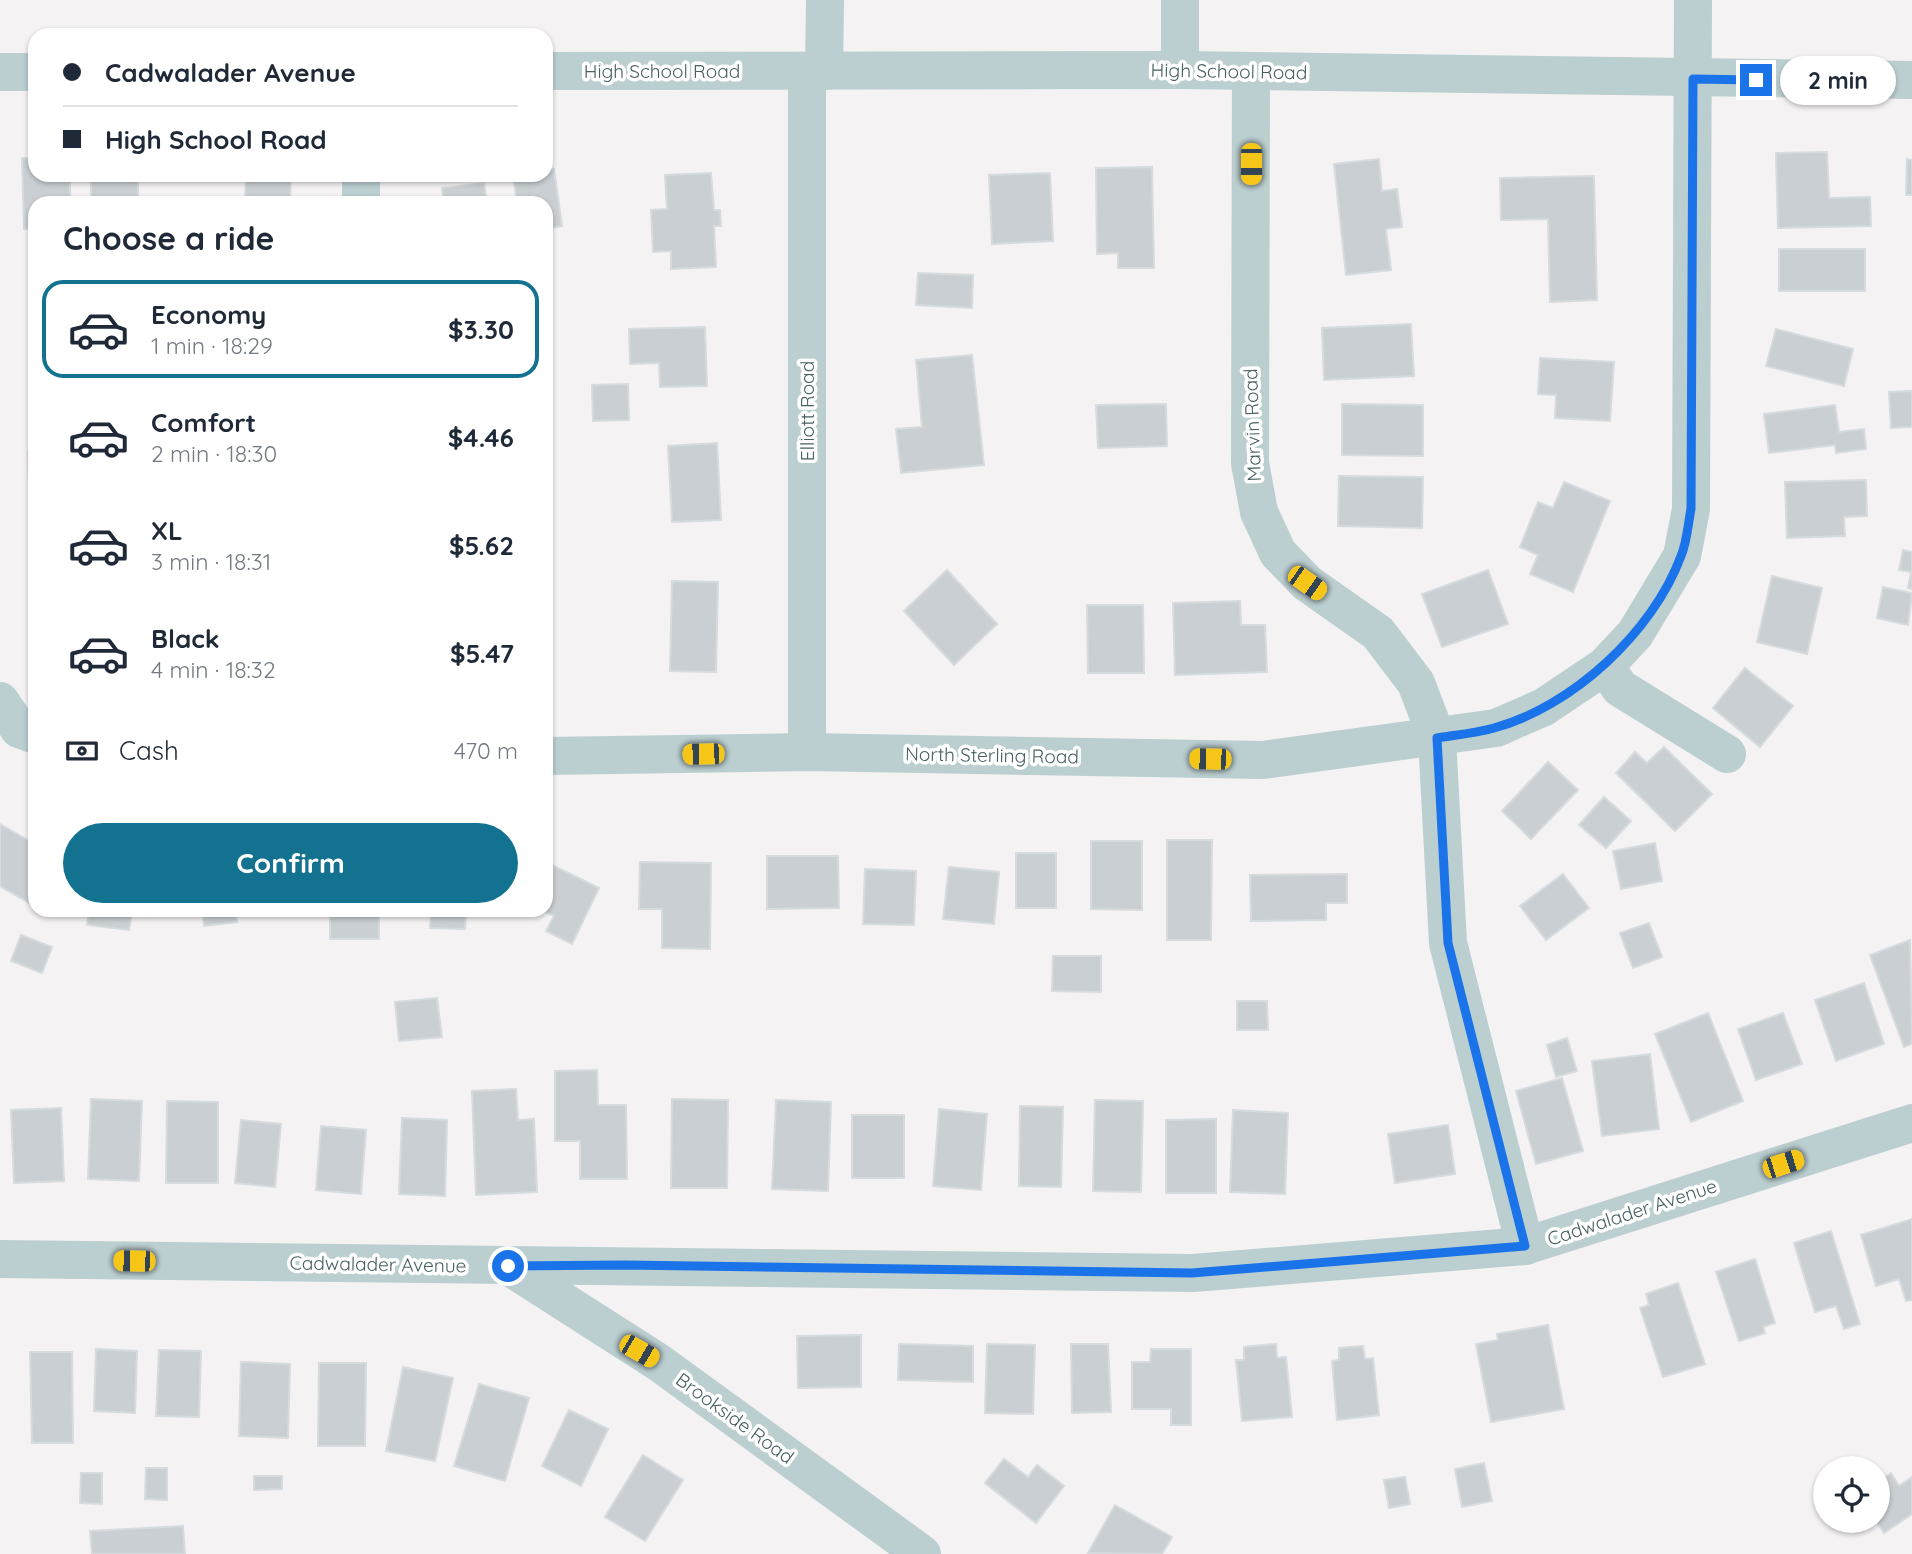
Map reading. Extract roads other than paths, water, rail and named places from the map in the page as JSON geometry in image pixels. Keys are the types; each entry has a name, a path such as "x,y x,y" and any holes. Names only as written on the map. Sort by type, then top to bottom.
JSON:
{"street":[{"name":"Elliott Road","path":"807,752 815,71 825,0"},
{"path":"1180,0 1180,70"},
{"name":"North Sterling Road","path":"553,756 807,752 1263,760 1496,728 1544,707 1605,666 1635,634 1682,556 1691,509 1693,0"},
{"name":"High School Road","path":"553,71 1180,70 1912,80"},
{"name":"Marvin Road","path":"1251,71 1250,463 1259,512 1278,553 1307,583 1378,633 1416,683 1437,738 1448,943 1525,1246"},
{"path":"0,72 28,72"},
{"path":"1605,666 1620,688 1727,754"},
{"path":"0,701 19,729 28,732"},
{"name":"Cadwalader Avenue","path":"0,1259 1192,1273 1525,1246 1912,1123"},
{"name":"Brookside Road","path":"508,1266 658,1362 922,1554"}]}
